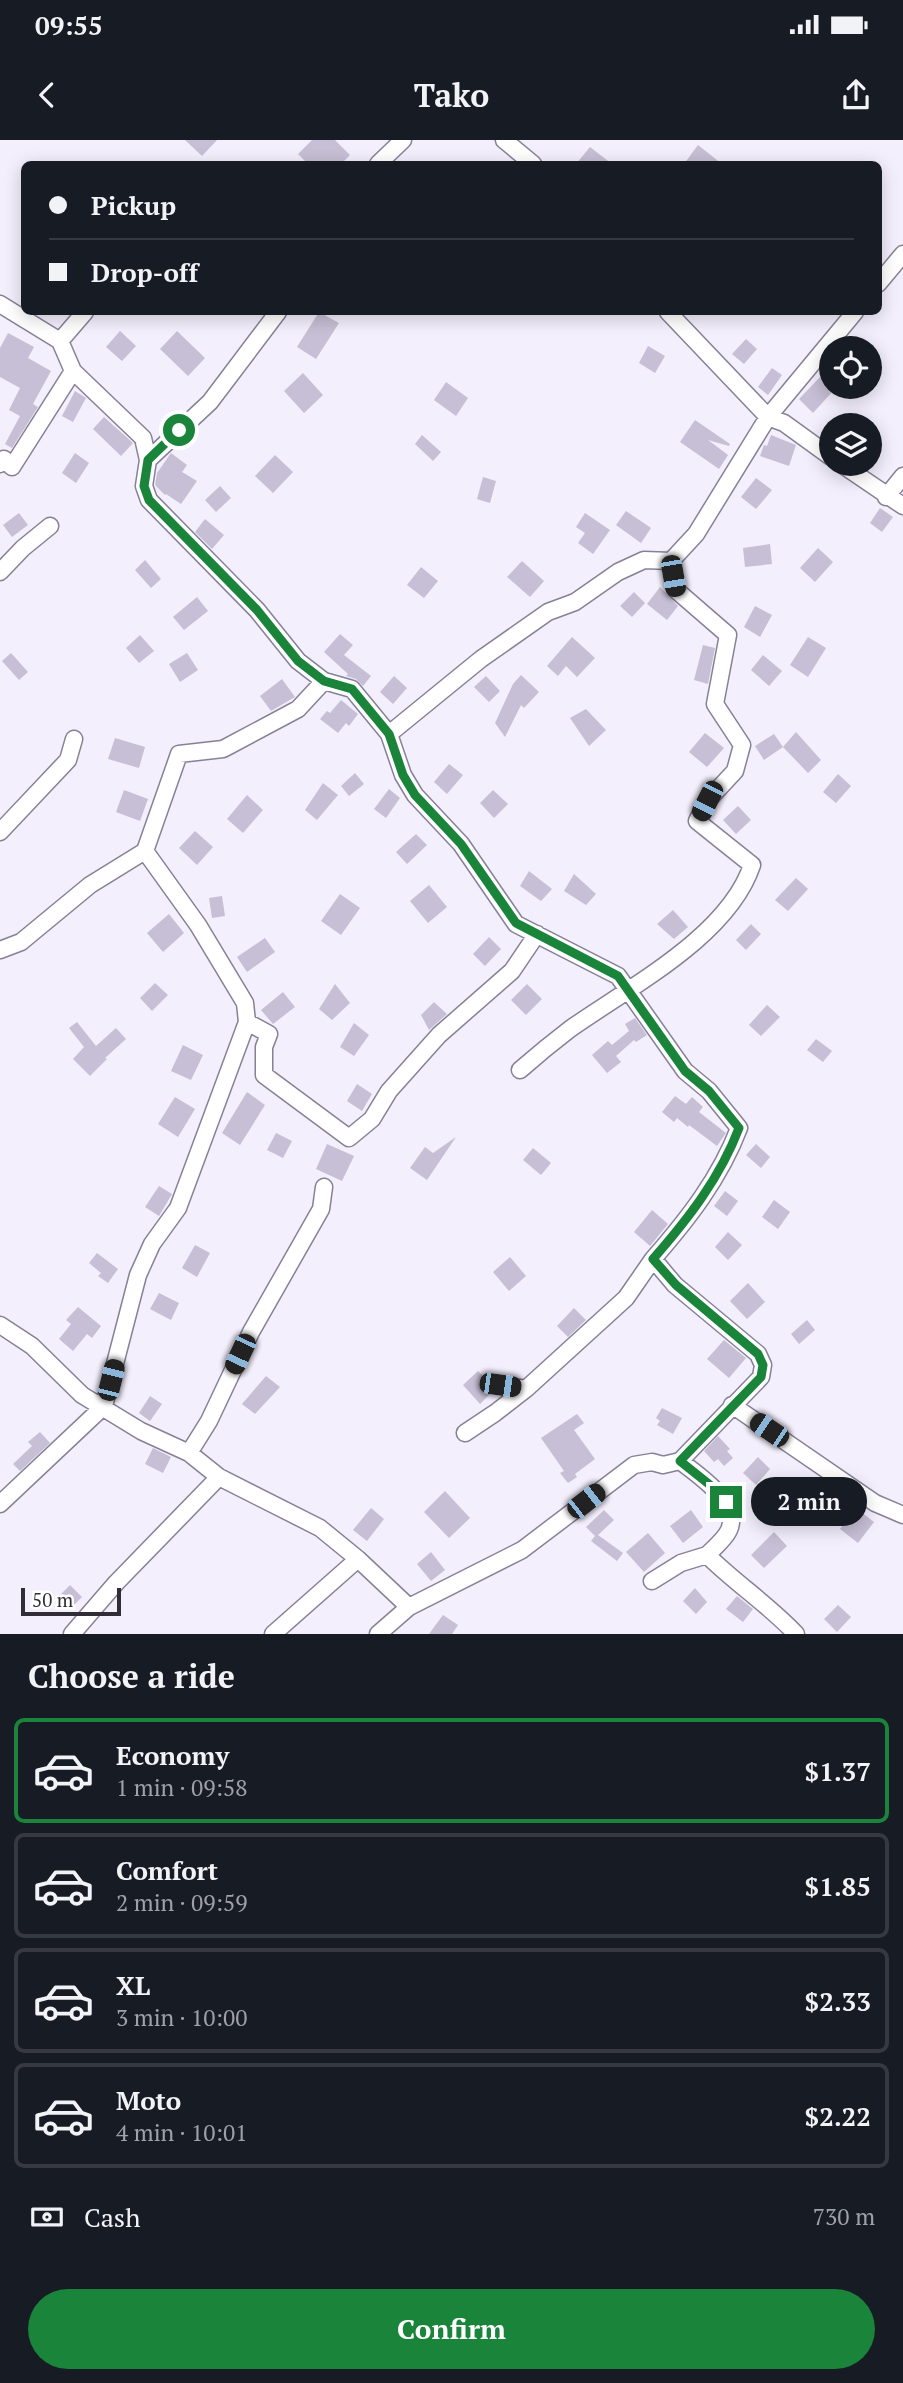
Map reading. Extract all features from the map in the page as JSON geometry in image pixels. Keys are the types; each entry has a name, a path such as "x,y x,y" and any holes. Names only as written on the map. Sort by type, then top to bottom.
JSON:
{"street":[{"path":"381,161 403,140"},
{"path":"504,140 529,161"},
{"path":"882,279 903,254"},
{"path":"0,304 60,341 73,371 143,438 148,460 144,486 149,500 257,610 298,661 324,681 352,689 389,734 403,775 415,795 461,844 516,923 618,976 685,1071 709,1091 739,1128 728,1156 688,1219 653,1259 626,1298 526,1389 465,1433"},
{"path":"60,341 82,315"},
{"path":"148,460 210,401 276,315"},
{"path":"671,315 768,417 784,423 819,448"},
{"path":"389,734 481,659 548,612 575,602 618,572 644,560 671,561 696,534 768,417 853,315"},
{"path":"0,464 4,459 12,467 73,371"},
{"path":"858,476 903,506"},
{"path":"886,496 903,476"},
{"path":"0,572 50,526"},
{"path":"520,1070 570,1030 630,990 714,925 747,878 752,865 697,821 707,801 735,771 742,745 715,704 727,635 676,590 671,561"},
{"path":"0,950 21,942 90,885 145,851 179,754 223,749 298,709 324,681"},
{"path":"0,832 68,760 74,739"},
{"path":"0,1504 104,1406 138,1275 152,1244 178,1208 247,1022 245,1003 232,981 198,925 145,851"},
{"path":"247,1022 269,1034 264,1047 264,1075 349,1138 372,1119 389,1091 439,1034 513,971 537,934"},
{"path":"189,1453 209,1421 251,1332 321,1209 324,1187"},
{"path":"378,1634 409,1607 522,1550 634,1465 652,1462 663,1465 680,1461 761,1377 763,1365 758,1354 676,1285 653,1259"},
{"path":"0,1325 32,1346 82,1395 141,1431 189,1453 219,1477 320,1528 409,1607"},
{"path":"500,1385 526,1389"},
{"path":"733,1405 875,1503 903,1515"},
{"path":"652,1581 681,1563 707,1555 729,1530 732,1516 726,1502 680,1461"},
{"path":"72,1634 116,1583 219,1477"},
{"path":"707,1555 728,1576 779,1615 796,1634"},
{"path":"273,1634 358,1559"}],"building":[{"path":"185,140 217,140 202,156"},
{"path":"312,140 335,140 350,155 344,161 305,161 298,154"},
{"path":"698,145 718,161 686,161"},
{"path":"590,147 608,161 578,161"},
{"path":"317,315 324,315 339,323 316,359 297,347"},
{"path":"120,331 136,346 122,361 106,347"},
{"path":"177,331 205,358 188,376 160,349"},
{"path":"8,333 34,347 28,358 51,371 33,404 38,407 12,448 5,444 20,416 9,410 20,388 0,377 0,348"},
{"path":"746,339 757,349 744,364 732,354"},
{"path":"648,346 665,356 655,373 639,363"},
{"path":"772,368 782,375 768,395 758,387"},
{"path":"303,373 323,395 304,413 284,391"},
{"path":"819,378 819,399 826,399 813,413 799,399"},
{"path":"446,382 468,398 456,416 434,400"},
{"path":"75,391 86,398 73,422 62,416"},
{"path":"104,417 133,443 121,456 93,429"},
{"path":"695,420 730,444 729,446 708,440 728,455 719,469 680,442"},
{"path":"422,435 441,452 433,461 415,444"},
{"path":"771,435 796,445 789,466 760,456"},
{"path":"75,453 89,463 76,483 62,473"},
{"path":"171,453 187,465 182,472 197,481 181,504 165,495 155,485 157,473"},
{"path":"275,455 293,472 273,493 255,476"},
{"path":"483,477 496,481 490,503 477,499"},
{"path":"756,478 772,490 756,509 741,497"},
{"path":"220,486 231,498 216,512 205,500"},
{"path":"880,508 893,517 882,532 870,523"},
{"path":"626,511 651,528 641,543 616,525"},
{"path":"19,513 28,525 12,537 3,525"},
{"path":"585,513 610,530 593,554 578,543 585,533 576,527"},
{"path":"205,519 224,535 212,549 195,532"},
{"path":"770,544 772,564 745,567 743,548"},
{"path":"818,548 833,562 815,582 800,568"},
{"path":"145,560 161,579 151,588 135,570"},
{"path":"522,561 544,581 530,597 507,577"},
{"path":"421,567 438,581 424,598 407,585"},
{"path":"660,587 678,606 667,620 647,604"},
{"path":"634,592 645,603 632,617 620,606"},
{"path":"197,597 208,611 184,630 173,617"},
{"path":"755,606 772,615 760,637 744,627"},
{"path":"340,634 353,645 344,655 371,676 363,686 356,679 346,676 348,674 324,652"},
{"path":"140,635 154,651 139,663 126,648"},
{"path":"572,637 595,658 577,677 566,666 558,676 547,666"},
{"path":"808,637 826,648 808,677 790,665"},
{"path":"703,645 715,648 708,684 694,680"},
{"path":"11,653 28,672 19,680 2,661"},
{"path":"187,653 198,670 180,682 169,664"},
{"path":"763,655 782,671 769,686 751,670"},
{"path":"521,675 539,692 524,708 521,705 505,737 495,723 513,684"},
{"path":"394,676 407,688 393,704 380,692"},
{"path":"486,676 500,691 489,702 474,687"},
{"path":"282,679 295,697 271,711 260,696"},
{"path":"341,700 358,714 349,726 346,723 338,733 320,719 327,711 330,713"},
{"path":"586,709 606,730 589,746 570,718"},
{"path":"796,732 821,760 808,773 783,747"},
{"path":"705,733 724,748 707,767 689,752"},
{"path":"774,734 783,747 764,760 755,746"},
{"path":"115,738 145,747 139,768 108,759"},
{"path":"449,764 463,775 447,794 434,782"},
{"path":"355,773 364,784 349,796 341,786"},
{"path":"838,774 851,786 836,803 823,792"},
{"path":"323,783 338,795 317,820 305,810"},
{"path":"389,789 400,798 386,818 374,809"},
{"path":"124,790 148,799 140,821 116,812"},
{"path":"493,790 508,804 494,818 480,803"},
{"path":"247,795 263,810 243,833 227,819"},
{"path":"738,806 751,820 736,834 723,820"},
{"path":"195,831 213,847 197,865 179,848"},
{"path":"416,834 427,845 407,864 396,852"},
{"path":"529,871 552,889 541,901 520,886"},
{"path":"574,874 596,894 586,905 564,891"},
{"path":"796,878 808,889 788,911 775,900"},
{"path":"429,885 447,907 428,923 410,901"},
{"path":"340,894 360,908 341,935 321,921"},
{"path":"222,896 225,916 212,918 209,898"},
{"path":"673,910 688,927 674,939 657,924"},
{"path":"169,914 184,933 163,952 147,933"},
{"path":"751,924 761,934 746,950 736,940"},
{"path":"489,937 501,949 485,966 473,954"},
{"path":"265,938 275,952 247,972 237,957"},
{"path":"155,983 168,995 152,1011 140,998"},
{"path":"335,984 350,1003 332,1020 319,1009"},
{"path":"527,984 542,999 526,1015 511,1000"},
{"path":"283,992 295,1007 273,1024 261,1010"},
{"path":"434,1002 447,1014 429,1030 421,1015"},
{"path":"767,1005 780,1017 761,1036 749,1025"},
{"path":"635,1018 647,1035 636,1042 634,1040 616,1056 621,1062 607,1073 592,1055 608,1041 612,1045 629,1031 625,1024"},
{"path":"77,1022 96,1046 116,1028 126,1039 90,1076 73,1059 84,1047 69,1028"},
{"path":"354,1023 369,1035 354,1056 340,1047"},
{"path":"816,1039 832,1051 823,1062 807,1050"},
{"path":"183,1045 203,1055 191,1080 171,1071"},
{"path":"357,1084 372,1094 362,1111 347,1101"},
{"path":"247,1092 265,1105 240,1145 222,1133"},
{"path":"675,1096 686,1104 692,1097 703,1107 699,1112 726,1133 717,1146 689,1125 688,1127 677,1118 674,1122 662,1112"},
{"path":"175,1097 195,1109 178,1137 158,1124"},
{"path":"276,1133 292,1141 283,1158 267,1150"},
{"path":"456,1137 427,1180 410,1168 425,1147 433,1153"},
{"path":"327,1144 354,1156 342,1181 316,1169"},
{"path":"756,1144 770,1157 761,1168 746,1155"},
{"path":"533,1148 551,1163 541,1175 523,1160"},
{"path":"159,1186 172,1194 159,1216 145,1207"},
{"path":"725,1191 738,1201 727,1216 714,1206"},
{"path":"774,1200 790,1212 778,1229 762,1217"},
{"path":"652,1210 668,1224 650,1246 634,1232"},
{"path":"728,1232 742,1245 728,1260 715,1247"},
{"path":"195,1245 210,1253 197,1277 182,1268"},
{"path":"97,1253 118,1269 108,1283 98,1276 101,1273 89,1263"},
{"path":"510,1257 526,1276 509,1291 493,1272"},
{"path":"748,1283 765,1302 747,1319 730,1301"},
{"path":"159,1293 179,1303 171,1320 150,1309"},
{"path":"78,1307 101,1326 92,1338 87,1334 73,1351 59,1339 71,1324 66,1320"},
{"path":"574,1308 586,1320 568,1337 557,1326"},
{"path":"807,1320 815,1330 799,1344 791,1334"},
{"path":"724,1340 746,1358 729,1378 707,1359"},
{"path":"478,1371 490,1383 492,1392 480,1404 463,1385"},
{"path":"266,1376 280,1387 255,1414 242,1404"},
{"path":"150,1396 162,1404 150,1421 139,1413"},
{"path":"662,1408 682,1418 673,1434 657,1425 660,1421 656,1418"},
{"path":"577,1414 584,1423 574,1430 595,1459 568,1483 560,1473 564,1471 541,1438"},
{"path":"40,1432 50,1443 20,1471 13,1464 32,1446 28,1442"},
{"path":"718,1436 730,1449 727,1451 733,1458 724,1466 718,1459 714,1462 704,1451"},
{"path":"153,1448 171,1457 163,1473 145,1464"},
{"path":"758,1457 770,1469 756,1485 743,1473"},
{"path":"445,1491 470,1518 449,1538 424,1512"},
{"path":"371,1508 384,1519 367,1541 353,1530"},
{"path":"856,1508 874,1522 858,1543 840,1529"},
{"path":"604,1510 614,1520 598,1535 623,1553 617,1561 591,1541 595,1536 586,1527"},
{"path":"691,1510 703,1527 683,1543 670,1526"},
{"path":"774,1532 787,1546 764,1568 751,1555"},
{"path":"648,1533 665,1553 644,1572 626,1552"},
{"path":"431,1552 445,1570 431,1581 417,1564"},
{"path":"70,1585 82,1597 70,1609 58,1597"},
{"path":"695,1588 707,1602 696,1614 683,1601"},
{"path":"737,1596 753,1609 743,1622 726,1609"},
{"path":"838,1605 851,1617 837,1632 824,1619"},
{"path":"443,1615 458,1625 452,1634 429,1634"}],"route":[{"path":"179,430 148,460 144,486 149,500 257,610 298,661 324,681 352,689 389,734 403,775 415,795 461,844 516,923 618,976 685,1071 709,1091 739,1128 728,1156 688,1219 653,1259 676,1285 758,1354 763,1365 761,1377 680,1461 726,1502"}]}
